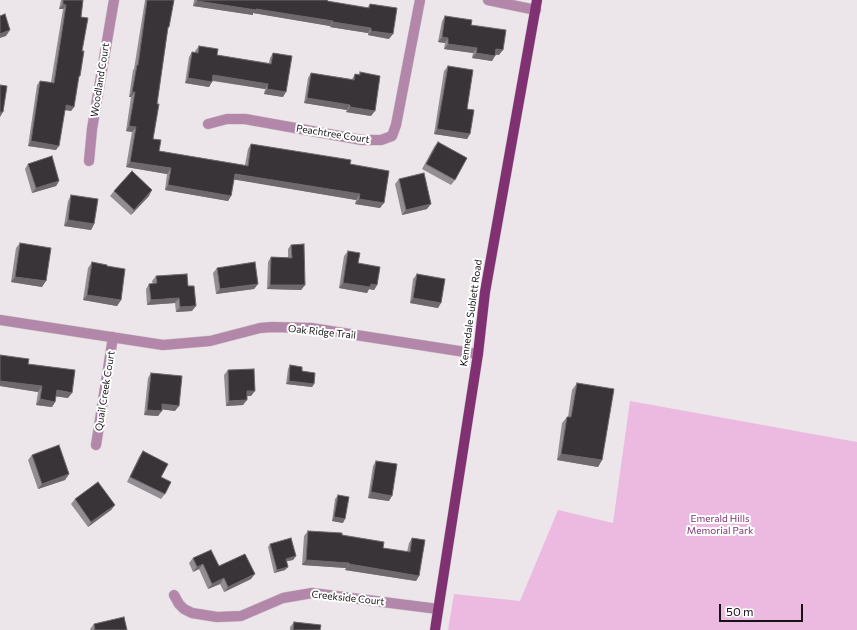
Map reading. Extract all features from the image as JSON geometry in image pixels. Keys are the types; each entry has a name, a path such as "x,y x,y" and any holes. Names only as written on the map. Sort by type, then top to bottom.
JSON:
{"main road":[{"name":"Kennedale Sublett Road","path":"435,630 478,354 485,292 536,5"}],"street":[{"name":"Woodland Court","path":"89,161 93,121 114,0"},
{"name":"Peachtree Court","path":"208,124 227,119 245,119 362,140 381,140 392,136 396,125 420,0"},
{"path":"488,0 536,5"},
{"name":"Oak Ridge Trail","path":"0,320 163,344 210,341 260,328 311,328 478,354"},
{"name":"Quail Creek Court","path":"96,444 113,337"},
{"name":"Creekside Court","path":"174,595 184,609 192,613 217,617 241,616 283,598 312,593 438,609"}],"green space":[{"name":"Emerald Hills Memorial Park","path":"630,401 857,442 857,630 448,630 454,594 520,601 558,510 613,523"}],"building":[{"path":"63,0 83,0 81,17 88,18 74,107 66,105 59,146 31,141 40,81 54,83 66,5 63,4"},
{"path":"147,0 174,0 168,27 157,104 159,104 153,139 161,140 159,151 248,166 251,144 351,160 350,164 389,171 384,203 359,199 360,194 235,174 231,196 168,185 171,168 130,162 136,127 129,126 135,92 132,92 138,65"},
{"path":"197,0 328,0 327,1 369,8 370,4 397,8 393,34 371,31 371,28 333,21"},
{"path":"5,14 10,30 0,34 0,16"},
{"path":"445,16 472,20 471,25 506,30 503,50 496,49 495,56 476,53 477,48 448,44 448,38 442,37"},
{"path":"199,46 218,49 217,55 271,64 273,53 292,56 286,92 267,89 268,84 213,75 212,82 188,78 192,52 198,53"},
{"path":"448,66 473,70 467,109 474,110 470,134 437,129"},
{"path":"360,72 380,76 375,111 307,98 311,73 354,80 355,74 360,75"},
{"path":"0,85 7,86 3,112 0,112"},
{"path":"438,142 467,158 455,180 426,164"},
{"path":"52,156 59,181 36,188 28,164"},
{"path":"132,171 152,190 134,210 114,191"},
{"path":"424,173 431,204 406,210 399,179"},
{"path":"71,195 98,199 94,224 68,220"},
{"path":"20,243 51,248 46,281 15,277"},
{"path":"304,244 305,285 270,285 271,257 292,258 291,245"},
{"path":"348,251 360,253 358,263 380,267 377,285 371,284 370,287 343,283"},
{"path":"92,262 125,269 121,300 87,295"},
{"path":"255,262 258,284 220,289 217,268"},
{"path":"187,274 188,286 194,286 196,306 180,307 179,298 151,300 149,284 157,283 156,276"},
{"path":"417,274 445,279 441,303 413,298"},
{"path":"0,355 29,359 28,364 75,370 72,393 57,390 55,402 40,399 42,386 0,381"},
{"path":"290,365 302,367 302,371 315,373 314,384 289,381"},
{"path":"254,369 255,391 247,391 247,400 229,401 228,370"},
{"path":"151,373 182,376 179,406 162,404 162,411 147,410"},
{"path":"577,383 614,389 602,460 561,454 567,417 571,417"},
{"path":"59,445 69,474 42,484 32,455"},
{"path":"143,451 168,464 161,477 171,482 165,494 130,477"},
{"path":"376,461 397,464 392,496 371,492"},
{"path":"98,482 115,505 91,522 75,499"},
{"path":"338,495 349,497 345,519 334,517"},
{"path":"308,531 342,533 342,535 384,542 383,548 410,552 412,538 425,540 419,576 349,563 306,560"},
{"path":"291,538 296,556 286,559 288,567 277,570 270,544"},
{"path":"211,550 219,566 245,554 255,574 228,587 224,578 212,584 203,564 197,567 193,558"},
{"path":"124,617 127,630 95,630 94,624"},
{"path":"294,622 321,625 320,630 293,630"}]}
